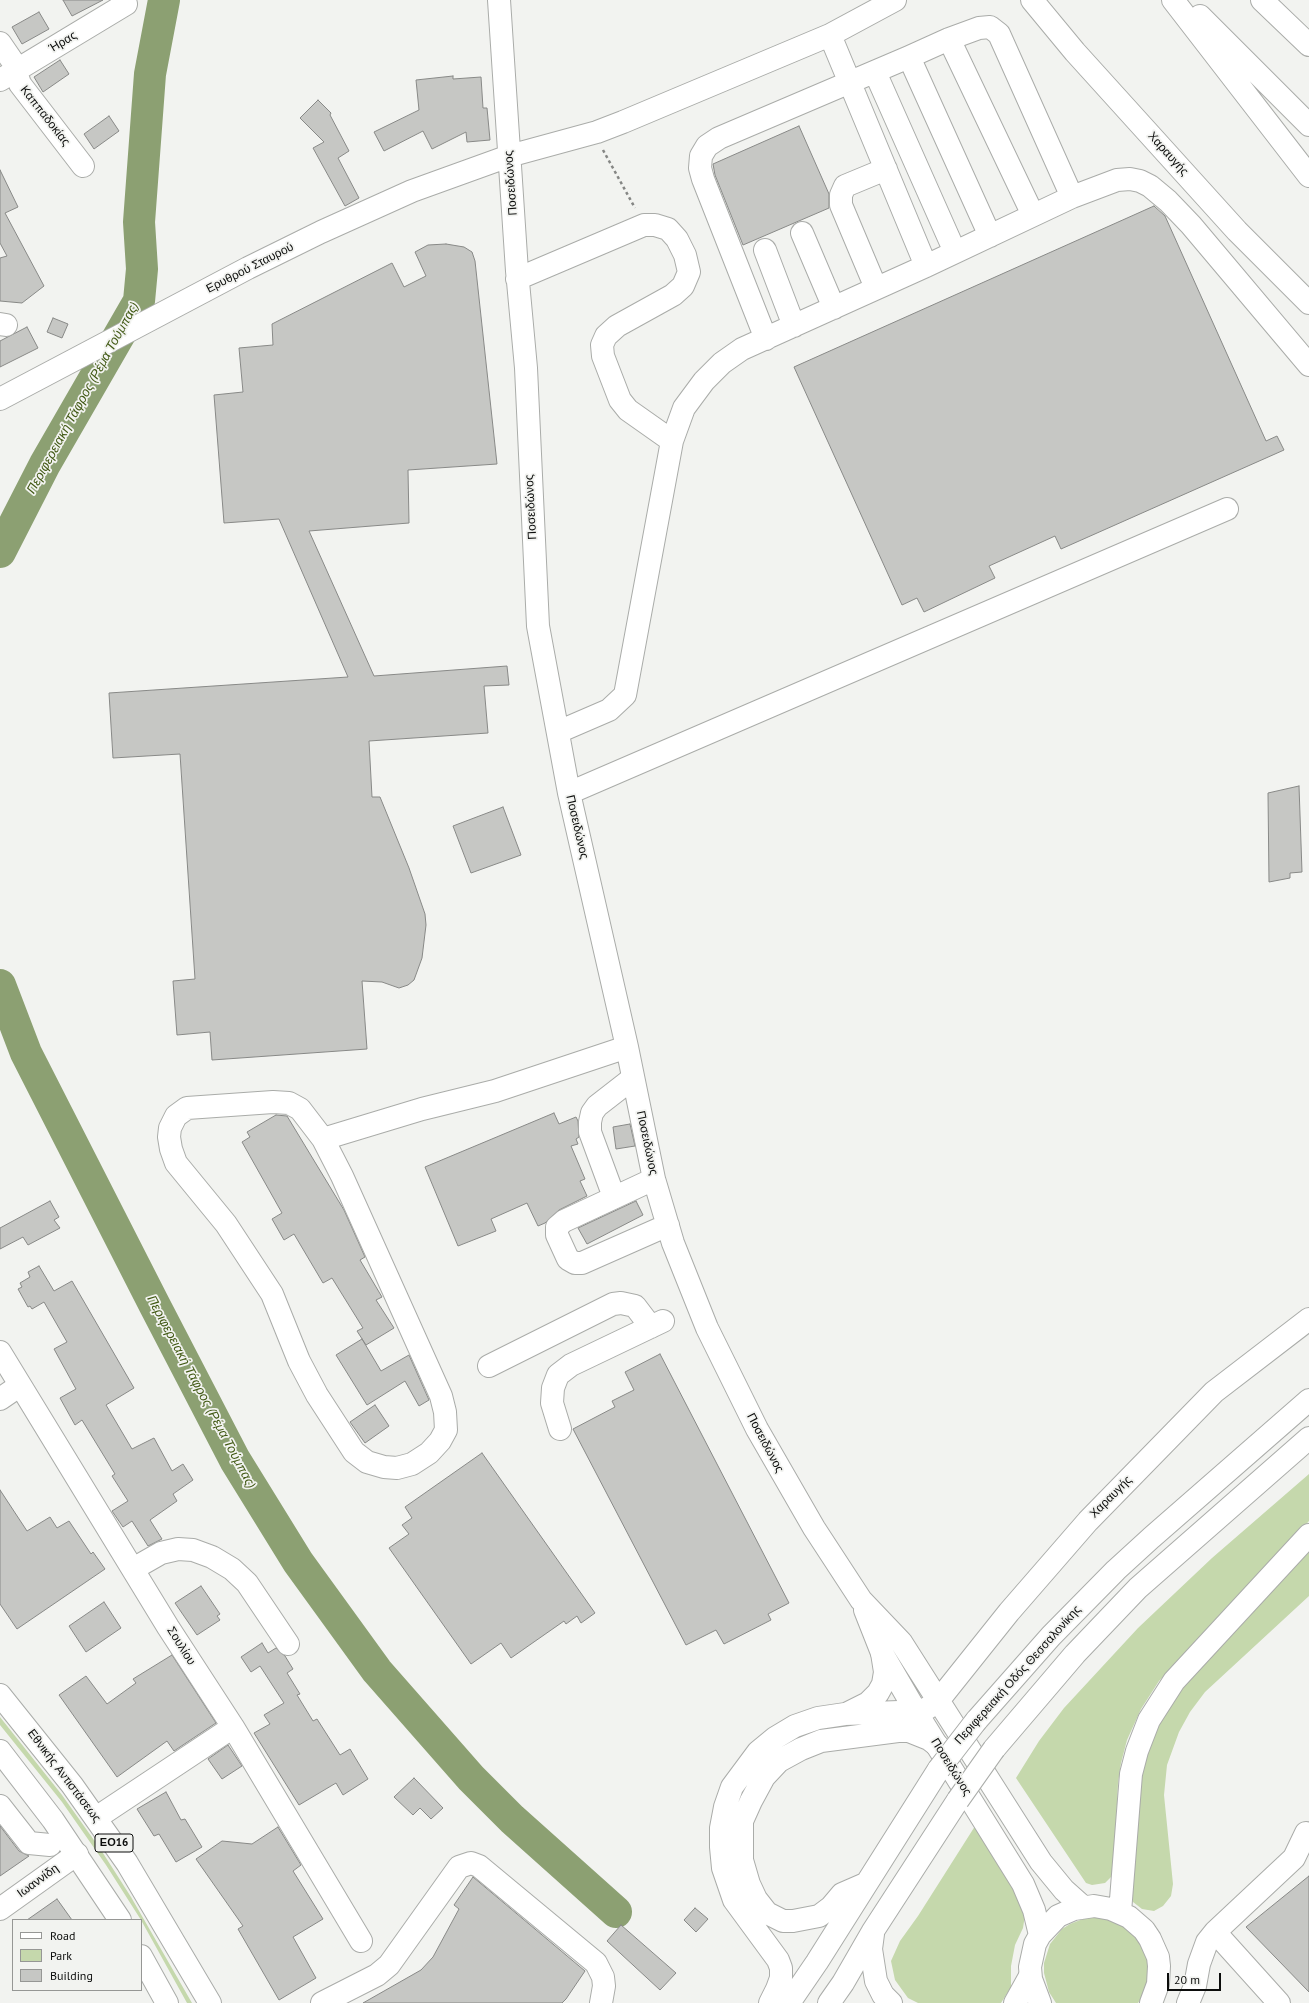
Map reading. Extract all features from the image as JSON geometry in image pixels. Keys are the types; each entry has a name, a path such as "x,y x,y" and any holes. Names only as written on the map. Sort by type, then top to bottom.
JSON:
{"main road":[{"name":"Ποσειδώνος","path":"499,0 517,279 526,368 538,626 569,793 627,1047 654,1179 673,1243 707,1328 757,1429 814,1528 861,1600 901,1642 1041,1862 1064,1890 1083,1907"},
{"name":"Ερυθρού Σταυρού","path":"0,399 248,268 321,232 412,191 509,156 597,132 623,122 830,35 895,0"},
{"name":"Χαραυγής","path":"1032,0 1076,52 1237,231 1309,303"},
{"path":"1173,0 1309,176"},
{"path":"1183,0 1309,125"},
{"path":"1262,0 1309,45"},
{"name":"Ήρας","path":"8,75 126,4"},
{"path":"766,338 700,168 701,156 708,146 719,138 850,83 948,39 985,26 996,30 1072,197"},
{"path":"830,35 926,266"},
{"path":"948,39 1033,216"},
{"name":"Καππαδοκίας","path":"0,43 13,62 8,75 20,84 83,166"},
{"path":"909,57 990,236"},
{"path":"875,72 955,252"},
{"path":"876,288 841,205 841,195 845,186 886,169"},
{"path":"558,732 609,710 625,696 672,441 684,408 704,381 722,363 737,352 926,266 1072,197 1117,180 1140,181 1150,186 1168,201 1191,225 1309,365"},
{"path":"517,279 644,225 655,224 668,229 677,240 685,255 689,272 683,286 673,295 617,326 606,336 602,345 603,356 620,400 628,410 672,441"},
{"path":"802,233 834,308"},
{"path":"765,250 794,326"},
{"path":"569,793 1227,509"},
{"path":"323,1139 422,1109 495,1091 627,1047"},
{"path":"614,1197 590,1132 590,1122 592,1113 597,1106 633,1078"},
{"path":"273,1102 289,1103 300,1109 323,1139 342,1176 441,1396 445,1412 446,1430 440,1441 429,1453 412,1464 397,1468 384,1467 367,1462 354,1452 317,1395 299,1361 272,1294 226,1224 176,1163 169,1137 170,1128 176,1116 186,1108 273,1102"},
{"path":"654,1179 564,1221 557,1227 557,1235 568,1259 575,1264 582,1263 668,1226"},
{"path":"489,1366 613,1304 620,1303 635,1306 657,1324 571,1365 558,1375 553,1388 552,1403 560,1430"},
{"name":"Χαραυγής","path":"898,1731 938,1701 1009,1612 1088,1521 1214,1392 1309,1319"},
{"name":"Σουλίου","path":"0,1352 19,1386 233,1727 361,1941"},
{"path":"0,1399 19,1386"},
{"name":"Περιφερειακή Οδός Θεσσαλονίκης","path":"789,2003 818,1962 865,1884 939,1769 976,1721 1051,1636 1116,1570 1150,1538 1309,1400"},
{"path":"829,2003 843,1983 873,1931 958,1800 994,1750 1070,1660 1138,1588 1309,1438"},
{"path":"1120,1912 1131,1779 1137,1752 1149,1720 1174,1681 1309,1535"},
{"path":"133,1569 161,1553 178,1549 193,1550 212,1557 232,1569 247,1583 288,1644"},
{"name":"Ποσειδώνος","path":"861,1600 882,1653 918,1715 1023,1884 1034,1910 1040,1935"},
{"path":"845,1714 868,1703 878,1693 883,1684 885,1672 882,1653"},
{"name":"Εθνικής Αντιστάσεως","path":"0,1695 45,1750 96,1818 145,1891 210,2003"},
{"path":"770,2003 781,1978 781,1968 778,1960 742,1913 734,1900 723,1868 721,1828 725,1807 732,1787 743,1769 758,1752 775,1738 795,1726 818,1718 845,1714 899,1712 918,1715"},
{"path":"96,1818 233,1727"},
{"path":"865,1884 842,1894 831,1907 819,1916 793,1921 775,1917 767,1913 756,1899 749,1884 742,1860 742,1821 764,1777 779,1761 801,1749 821,1741 898,1731 909,1731 921,1735 938,1746"},
{"name":"ΕΟ16","path":"0,1751 53,1820 119,1919"},
{"path":"0,1806 29,1843 50,1845"},
{"path":"1188,2003 1195,1986 1199,1964 1206,1942 1294,1858 1306,1833"},
{"name":"Ιωαννίδη","path":"0,1909 76,1854"},
{"path":"322,2003 378,1975 389,1964 459,1867 471,1863 479,1866 596,1963 603,1978 604,1986 601,2003"},
{"path":"1040,2003 1034,1992 1030,1976 1032,1954 1040,1935 1058,1916 1068,1911 1083,1907 1102,1907 1120,1912 1133,1920 1144,1930 1158,1957 1160,1975 1155,1996 1151,2003"},
{"path":"873,1931 871,1949 876,1981 883,1995 891,2003"},
{"path":"1215,1932 1279,2003"},
{"path":"142,1958 167,2003"},
{"path":"1015,2003 1030,1976"}],"path":[{"path":"599,143 637,212"}],"green space":[{"path":"1309,1474 1309,1521 1224,1614 1159,1681 1141,1709 1127,1740 1121,1763 1118,1783 1114,1867 1111,1877 1105,1883 1092,1885 1086,1883 1016,1778 1039,1741 1064,1708 1138,1628 1212,1558"},
{"path":"1309,1550 1309,1596 1205,1692 1190,1712 1179,1732 1167,1765 1164,1795 1173,1884 1171,1896 1163,1906 1154,1911 1142,1909 1133,1902 1129,1891 1143,1748 1172,1699"},
{"path":"0,1717 62,1795 101,1850 131,1897 192,2003 187,2003 142,1922 142,1919 140,1919 106,1865 62,1802 0,1725"},
{"path":"977,1823 1026,1909 1023,1928 1015,1945 1011,1966 1011,1987 1001,2003 918,2003 908,1998 895,1980 891,1961 900,1941 918,1916"},
{"path":"1098,1916 1126,1925 1145,1946 1150,1974 1145,1993 1138,2003 1056,2003 1049,1992 1044,1973 1044,1963 1050,1944 1062,1929 1070,1924 1088,1917"}],"building":[{"path":"63,0 103,0 72,16"},
{"path":"39,12 49,29 22,44 12,27"},
{"path":"60,60 69,74 43,92 34,77"},
{"path":"453,76 453,79 481,77 483,108 487,108 490,140 467,142 466,132 432,149 423,131 384,151 374,132 419,110 416,80"},
{"path":"318,100 331,113 330,115 349,151 338,158 359,198 345,206 313,148 324,142 300,118"},
{"path":"109,116 119,131 94,149 84,134"},
{"path":"799,126 829,194 829,208 743,245 715,175 713,164"},
{"path":"0,170 18,207 5,213 44,286 22,303 0,301 0,258 7,256 0,243"},
{"path":"1154,206 1165,216 1266,441 1277,436 1284,450 1061,549 1055,536 989,566 995,578 924,612 917,598 902,605 794,367"},
{"path":"446,244 464,247 472,252 475,261 497,464 408,470 409,523 309,531 374,676 507,666 509,685 484,686 488,733 369,741 372,797 380,797 409,868 425,914 426,925 422,958 414,980 408,985 399,988 382,982 362,981 367,1049 212,1060 210,1032 177,1035 173,981 195,979 180,754 113,758 109,693 348,677 279,519 224,523 214,395 243,392 239,348 273,345 272,324 392,263 404,287 426,276 415,252 428,245"},
{"path":"53,318 68,324 62,338 47,332"},
{"path":"27,327 38,348 0,367 0,341"},
{"path":"1299,786 1302,872 1290,873 1290,878 1269,882 1268,793"},
{"path":"503,807 521,855 471,873 453,826"},
{"path":"554,1113 559,1124 576,1117 578,1121 579,1137 576,1139 578,1144 571,1146 585,1179 580,1181 587,1196 559,1210 545,1223 538,1226 527,1203 491,1219 496,1231 458,1246 425,1167"},
{"path":"276,1115 287,1116 344,1210 365,1257 360,1260 382,1297 376,1300 394,1328 366,1345 357,1331 363,1328 332,1278 323,1283 294,1234 284,1240 272,1219 282,1213 242,1142 250,1137 247,1132"},
{"path":"630,1124 635,1146 616,1149 613,1127"},
{"path":"50,1201 59,1217 54,1220 60,1228 28,1245 23,1237 0,1249 0,1228"},
{"path":"636,1201 643,1215 587,1244 578,1228"},
{"path":"39,1266 54,1291 72,1281 134,1388 106,1405 132,1449 154,1438 172,1471 183,1464 193,1480 173,1494 177,1501 150,1520 162,1539 148,1546 132,1521 123,1527 112,1511 128,1501 112,1476 115,1474 82,1420 75,1425 60,1398 76,1389 54,1349 67,1342 44,1302 32,1309 30,1306 28,1307 18,1289 22,1287 20,1283 30,1277 28,1272"},
{"path":"362,1339 381,1371 409,1355 429,1400 419,1406 405,1381 367,1405 336,1355"},
{"path":"660,1354 789,1603 768,1614 771,1620 724,1644 716,1630 686,1645 573,1429 615,1407 612,1401 634,1390 625,1372"},
{"path":"375,1405 389,1426 365,1443 350,1422"},
{"path":"482,1453 595,1613 581,1623 577,1616 566,1624 564,1621 511,1658 501,1643 471,1664 389,1548 409,1534 402,1525 412,1518 405,1507"},
{"path":"0,1490 27,1531 50,1517 57,1528 69,1521 91,1554 93,1552 105,1569 17,1629 0,1604"},
{"path":"201,1586 220,1614 217,1616 220,1620 197,1635 175,1603"},
{"path":"104,1602 121,1628 86,1652 69,1626"},
{"path":"262,1643 268,1653 276,1648 285,1656 293,1669 287,1673 300,1694 297,1695 313,1721 317,1719 340,1755 350,1749 368,1779 343,1795 336,1783 299,1805 254,1733 270,1724 264,1715 284,1703 260,1666 251,1672 241,1657"},
{"path":"172,1655 216,1723 174,1751 167,1741 117,1777 59,1695 86,1676 107,1704 136,1683 133,1679"},
{"path":"228,1745 242,1766 222,1779 208,1759"},
{"path":"414,1778 443,1808 431,1819 420,1808 413,1815 394,1797"},
{"path":"166,1792 181,1820 185,1819 202,1847 176,1862 159,1834 154,1836 137,1809"},
{"path":"0,1826 19,1851 29,1856 0,1876"},
{"path":"278,1827 301,1865 293,1871 323,1919 293,1937 316,1978 279,2000 238,1929 243,1926 196,1859 222,1841 252,1844"},
{"path":"1309,1876 1309,1992 1246,1927"},
{"path":"473,1877 585,1971 566,1999 562,2003 363,2003 421,1970 433,1957 459,1909 454,1905"},
{"path":"57,1899 71,1919 28,1919"},
{"path":"695,1908 708,1919 696,1932 684,1920"},
{"path":"621,1925 676,1973 660,1990 607,1941"}],"waterway":[{"name":"Περιφερειακή Τάφρος (Ρέμα Τούμπας)","path":"0,552 45,464 139,301 142,269 139,222 150,74 164,0"},
{"name":"Περιφερειακή Τάφρος (Ρέμα Τούμπας)","path":"0,985 26,1053 154,1304 235,1460 298,1562 377,1671 471,1778 512,1819 616,1912"}]}
